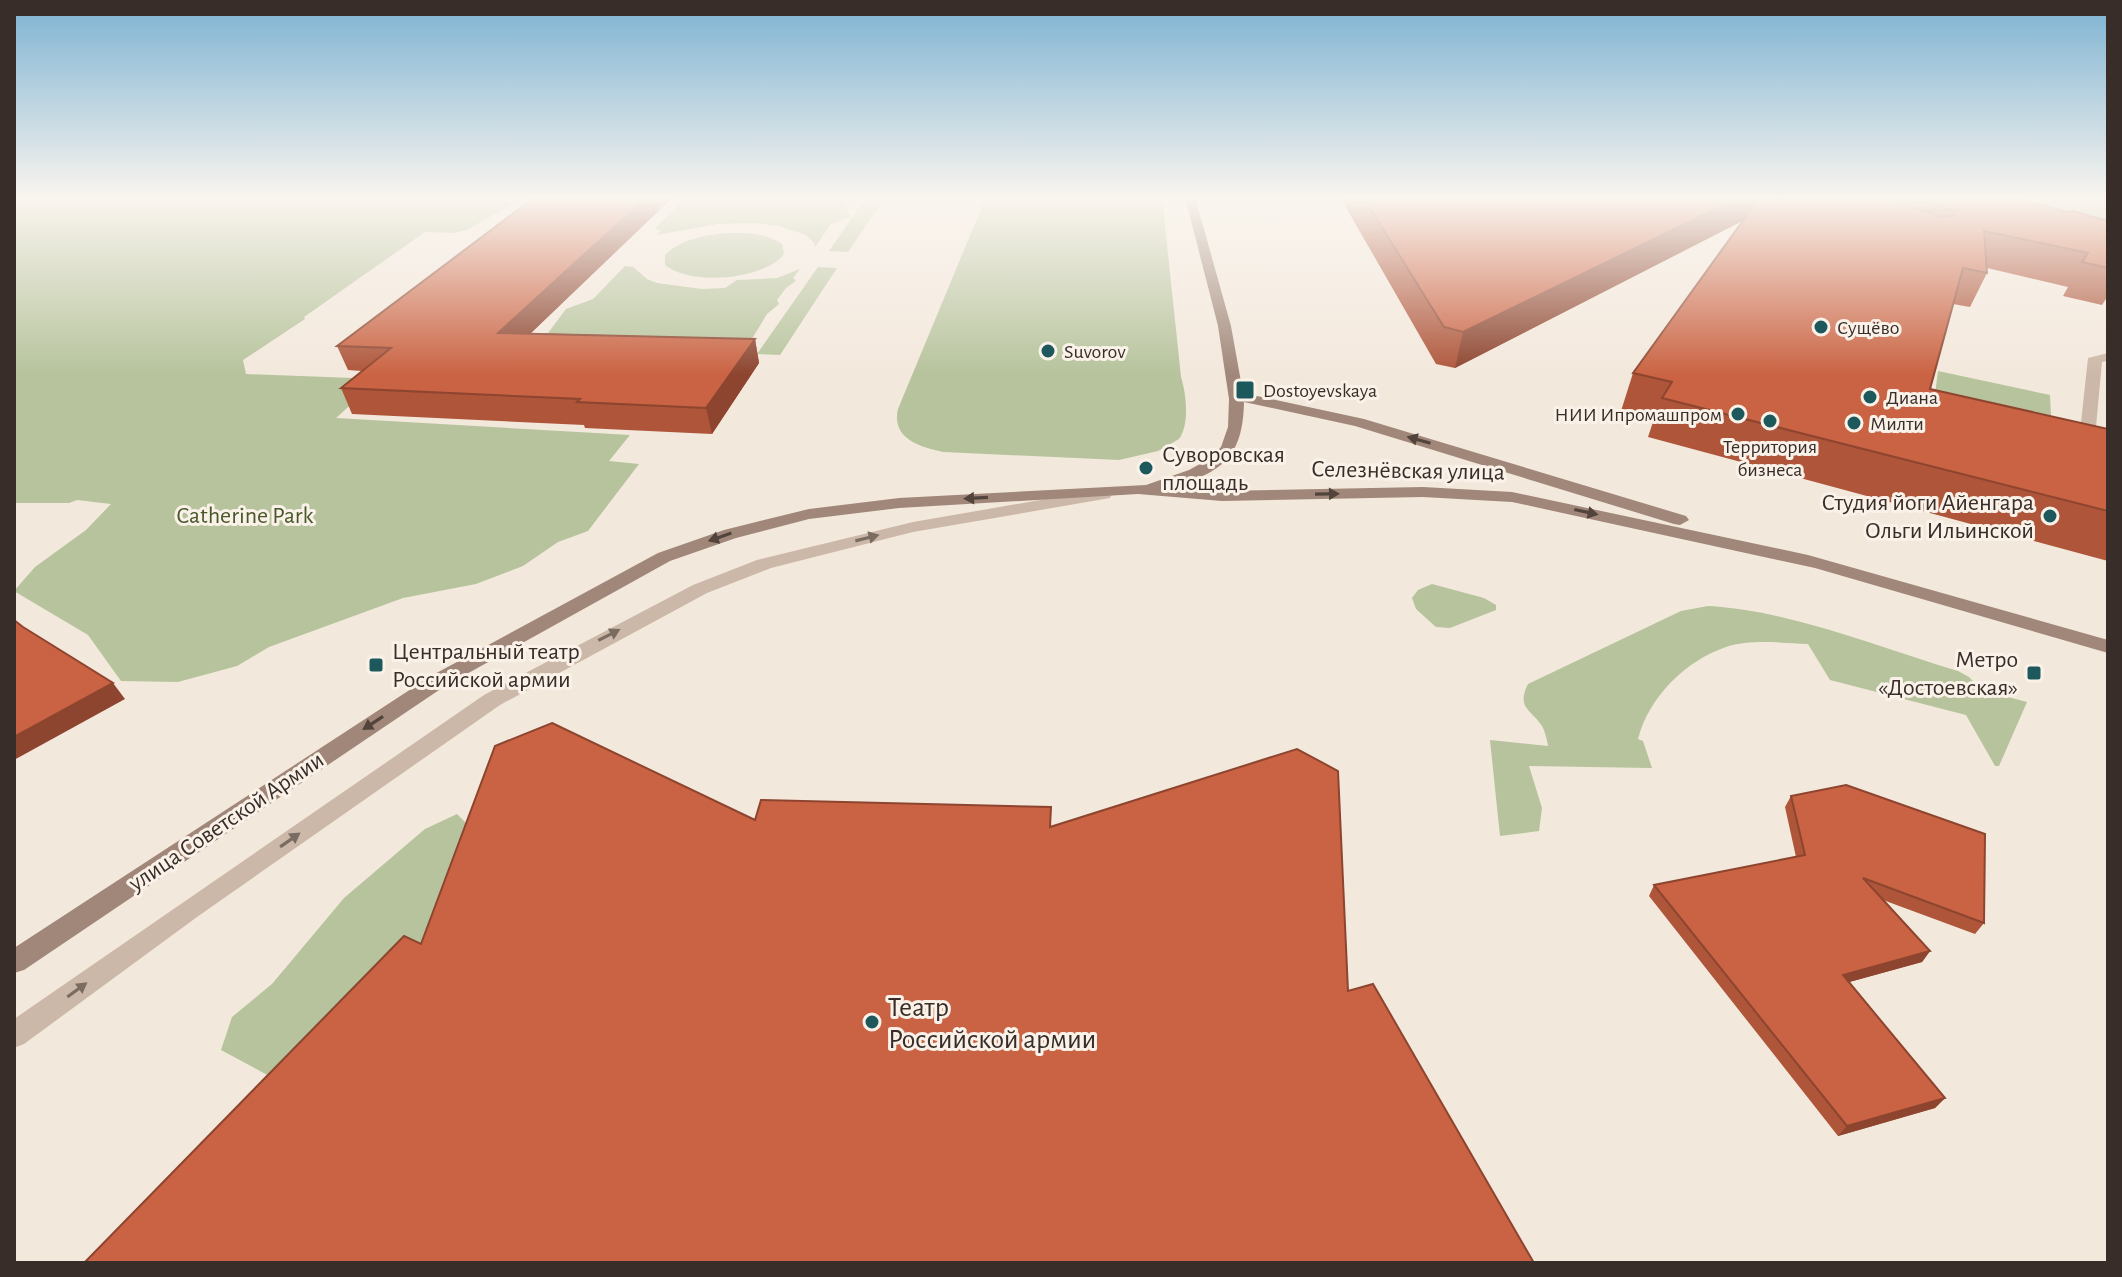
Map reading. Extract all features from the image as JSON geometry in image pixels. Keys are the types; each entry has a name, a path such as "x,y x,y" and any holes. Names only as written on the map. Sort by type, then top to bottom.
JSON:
{"main road":[{"path":"1138,489 1189,475 1211,464 1228,451 1235,435 1238,396 1206,257"},
{"name":"Селезнёвская улица","path":"1238,396 1359,422 1814,563 2108,647"},
{"name":"Селезнёвская улица","path":"1138,489 1222,496 1423,492 1512,497 1814,563"},
{"name":"улица Советской Армии","path":"15,960 438,681 664,557 730,534 809,514 899,503 1138,489"}],"street":[{"path":"2108,357 2095,358 2086,450 2108,461"},
{"path":"14,1035 188,910 492,700 569,656 730,575 913,527 1049,501 1138,489"}],"green space":[{"name":"Catherine Park","path":"14,257 390,257 243,360 246,374 379,379 336,418 630,435 609,461 639,464 588,531 558,542 523,566 476,584 403,598 269,647 237,666 178,682 121,681 88,635 14,591 35,567 86,530 111,504 77,500 69,503 14,503"},
{"path":"665,257 781,257 760,270 726,277 691,276 665,265"},
{"path":"961,257 1168,257 1186,417 1179,439 1158,451 1119,460 943,452 909,440 899,427 898,409"},
{"path":"625,266 633,267 657,283 702,289 725,288 737,280 777,278 800,269 793,278 796,281 786,288 777,300 779,304 767,314 750,342 532,343 548,333 566,309 593,299"},
{"path":"818,267 837,268 780,355 757,354"},
{"path":"1938,371 2050,395 2052,437 1933,410"},
{"path":"1432,584 1484,598 1496,605 1496,610 1450,628 1436,627 1416,609 1412,598 1418,590"},
{"path":"1708,606 1770,615 1834,631 1958,671 1981,690 2027,702 1999,766 1995,766 1966,715 1830,680 1808,644 1767,642 1726,647 1683,671 1651,709 1638,739 1643,741 1652,768 1529,766 1542,808 1539,831 1500,836 1490,740 1548,746 1542,726 1524,703 1528,684 1681,611"},
{"path":"457,814 471,828 418,956 273,1078 221,1050 232,1017 272,984 344,898 425,829"}],"building":[{"path":"456,257 582,257 498,333 755,339 706,408 341,388 391,348 337,346"},
{"path":"1400,257 1618,257 1463,332 1444,327"},
{"path":"1717,257 1986,257 1987,273 1963,268 1930,389 2108,429 2108,511 1662,398 1672,382 1633,373"},
{"path":"2086,257 2108,257 2108,268 2082,262"},
{"path":"14,620 23,627 113,683 14,737"},
{"name":"Театр Российской армии","path":"552,723 755,820 761,800 1051,807 1050,827 1297,749 1338,771 1348,991 1373,984 1534,1263 84,1263 404,936 421,944 495,746"},
{"path":"1846,785 1985,834 1984,923 1863,878 1930,951 1843,975 1945,1098 1847,1126 1654,885 1805,855 1791,796"}],"place":[{"name":"Сущёво","path":"1821,327"},
{"name":"Suvorov","path":"1048,351"},
{"name":"Dostoyevskaya","path":"1245,390"},
{"name":"Диана","path":"1870,397"},
{"name":"НИИ Ипромашпром","path":"1738,414"},
{"name":"Территория бизнеса","path":"1770,421"},
{"name":"Милти","path":"1854,423"},
{"name":"Суворовская площадь","path":"1146,468"},
{"name":"Студия йоги Айенгара Ольги Ильинской","path":"2050,516"},
{"name":"Центральный театр Российской армии","path":"376,665"},
{"name":"Метро «Достоевская»","path":"2034,673"},
{"name":"Театр Российской армии","path":"872,1022"}]}
